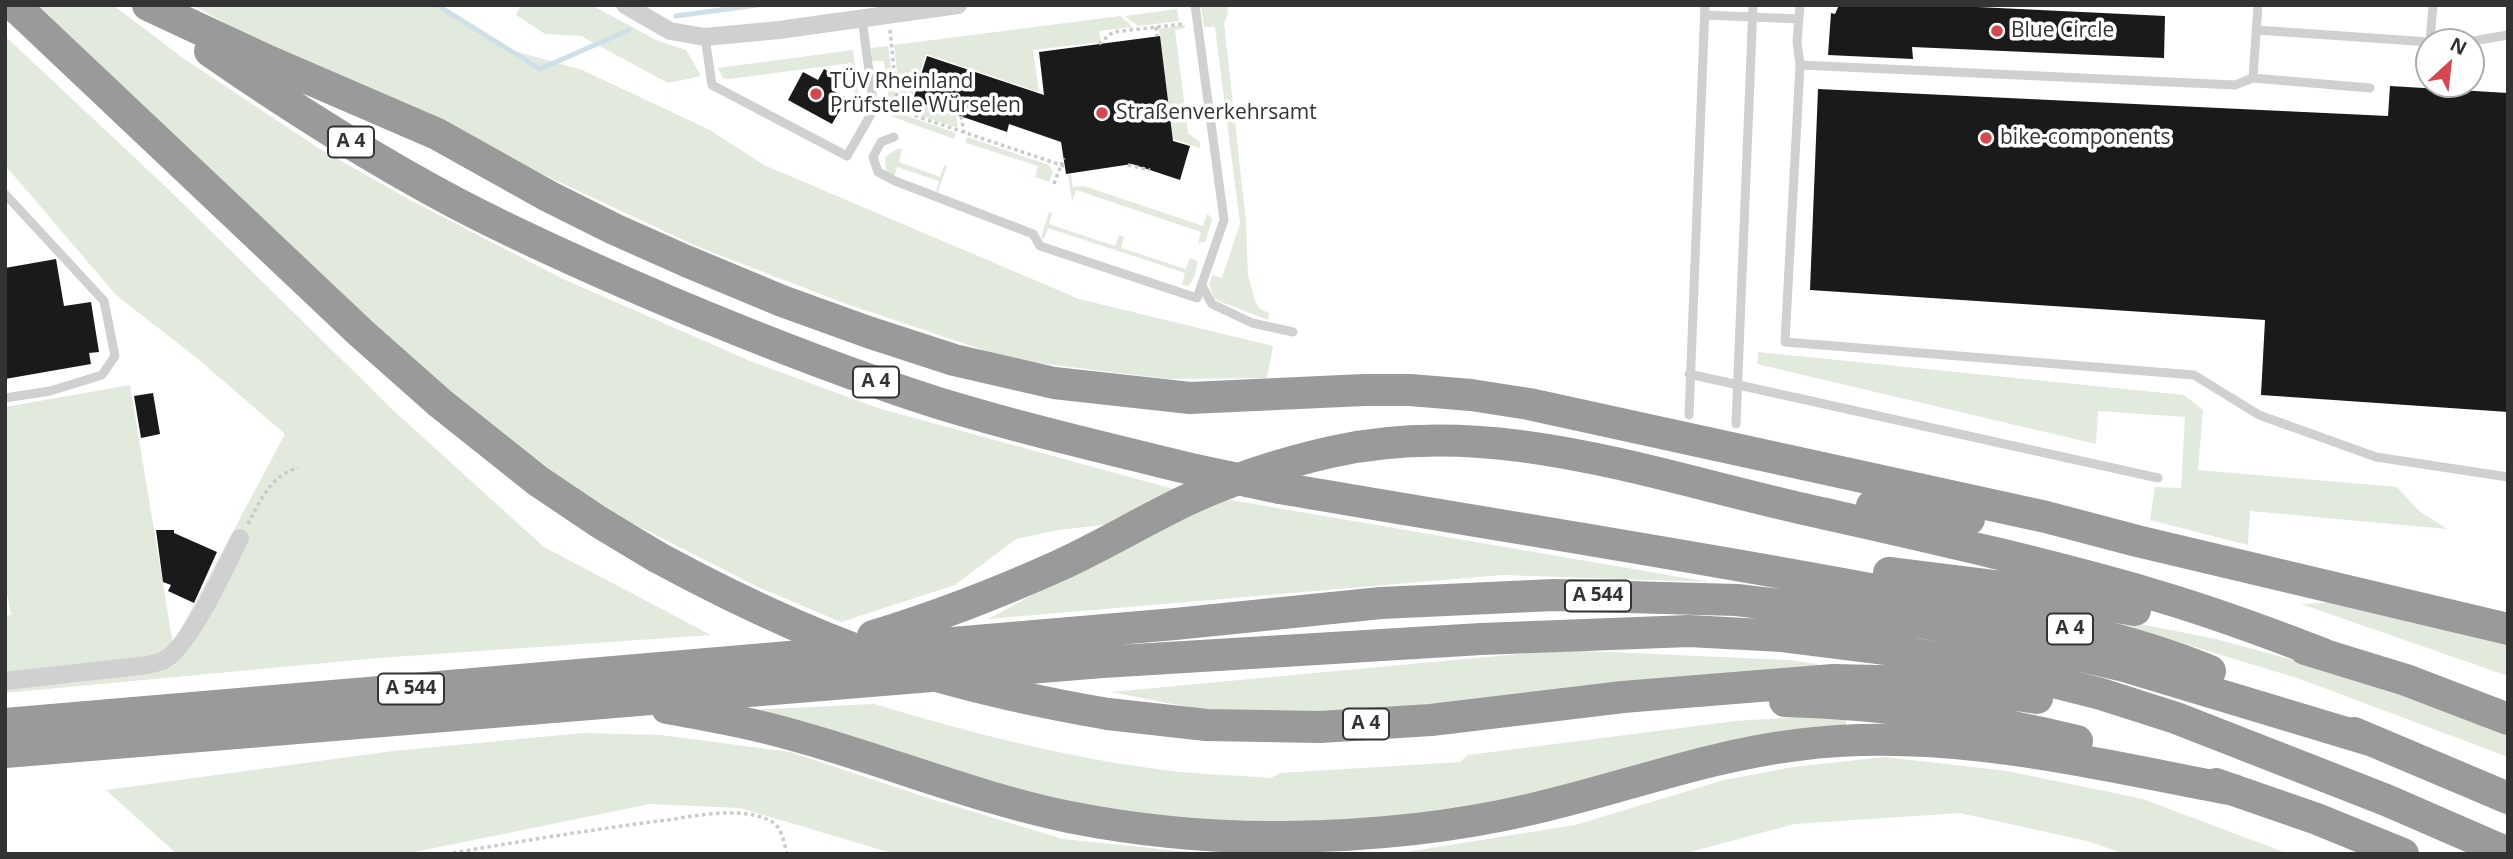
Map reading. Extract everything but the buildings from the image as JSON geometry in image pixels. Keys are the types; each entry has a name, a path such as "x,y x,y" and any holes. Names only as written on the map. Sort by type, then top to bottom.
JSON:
{"highway":[{"name":"A 4","path":"14,5 361,333 440,403 538,481 657,557 768,613 878,657 991,691 1108,714 1206,725 1321,727 1430,720 1623,697 1833,680 1923,682 1999,691 2076,705 2228,740 2386,800 2508,853"},
{"name":"A 4","path":"147,5 257,84 452,201 568,258 750,336 872,381 1035,431 1280,488 1751,567 2018,618 2132,645 2201,667 2508,798"},
{"path":"147,5 415,124 559,201 686,261 782,301 954,360 1054,383 1190,397 1364,390 1471,395 1529,404 2046,517 2508,629"},
{"path":"808,655 923,621 1058,566 1190,499 1261,470 1378,443 1426,439 1471,440 1531,447 1613,463 2095,578 2210,613 2323,654"},
{"path":"1699,485 2137,541"},
{"path":"1751,567 1872,572 2009,587 2126,608 2233,630 2323,654 2406,680 2508,719"},
{"name":"A 544","path":"5,723 1175,624 1381,603 1554,595 1696,597 1861,614 2021,642 2124,666 2373,741"},
{"name":"A 544","path":"5,752 1102,662 1481,639 1689,631 1782,636 1894,650 2022,674 2136,704 2228,740"},
{"path":"1623,697 1846,703 1954,715 2095,746 2318,819 2403,854"},
{"path":"624,701 773,729 974,793 1067,817 1169,832 1217,835 1284,837 1376,834 1456,825 1533,809 1755,752 1794,745 1873,739 1978,744 2234,790"}],"street":[{"path":"625,5 670,31 705,37 779,30 958,5"},
{"path":"5,681 148,665 165,660 178,648 207,603 240,538"}],"lane":[{"path":"894,137 881,142 873,157 878,172 1033,234 1040,246 1197,298 1224,220 1195,5"},
{"path":"1736,424 1753,5"},
{"path":"1800,5 1797,42 1800,65 1785,342 2194,375 2259,415 2376,457 2508,477"},
{"path":"2253,78 2258,5"},
{"path":"2431,28 2433,5"},
{"path":"1689,415 1705,10 1752,17 1799,19"},
{"path":"705,37 712,85 847,156 874,109 862,18"},
{"path":"2256,30 2415,41"},
{"path":"2485,39 2508,35"},
{"path":"1800,65 2235,85 2253,78 2370,88"},
{"path":"5,194 104,300 115,356 102,375 50,391 5,398"},
{"path":"1202,286 1212,304 1252,323 1293,332"},
{"path":"1689,374 2158,478"}],"path":[{"path":"889,14 898,110 1063,165"},
{"path":"1099,44 1113,32 1183,24 1182,15"},
{"path":"1156,27 1157,36"},
{"path":"961,116 964,133"},
{"path":"1054,184 1063,165 1063,158"},
{"path":"1128,165 1150,170"},
{"path":"240,538 262,495 284,472 298,468"},
{"path":"446,854 616,827 736,814 757,816 775,822 781,832 787,854"}],"shaded area":[{"path":"36,5 113,5 183,58 320,149 412,201 563,279 750,361 878,408 1177,490 1112,524 1058,530 1016,539 955,585 841,622 756,586 597,505 427,376"},
{"path":"193,5 434,5 507,49 582,70 708,129 764,165 1079,299 1273,346 1267,378 1168,379 1013,360 841,302 696,246 540,173 449,125 270,48"},
{"path":"521,5 589,5 658,41 686,50 701,76 668,83 581,36 545,34 516,15"},
{"path":"1227,5 1228,13 1224,23 1246,222 1248,275 1255,301 1260,309 1269,313 1268,320 1214,298 1209,284 1212,275 1222,278 1240,223 1215,27 1204,27 1201,6"},
{"path":"1177,9 1179,21 1138,26 1125,16"},
{"path":"1120,16 1133,27 1099,31 1101,42 1033,50 1039,92 926,54 911,100 956,115 958,128 901,109 894,45"},
{"path":"1185,25 1185,28 1175,30 1188,133 1200,142 1200,148 1173,139 1159,29"},
{"path":"5,36 167,188 394,411 544,547 711,635 378,658 5,693 5,616 11,615 5,583 5,407 130,385 173,644 285,434 198,359 116,295 5,165"},
{"path":"888,46 897,110 956,133 954,139 893,117 890,112 884,61 872,61 871,48"},
{"path":"853,50 859,100 855,95 851,63 729,79 723,78 718,68"},
{"path":"967,137 1049,165 1053,172 1049,182 1035,177 1038,166 966,143"},
{"path":"897,149 902,149 899,162 940,177 944,166 947,166 938,192 939,181 897,167 894,178 886,172 885,157"},
{"path":"1068,175 1071,175 1073,187 1084,186 1203,226 1207,214 1212,220 1205,242 1198,243 1201,232 1076,190 1072,201"},
{"path":"1049,212 1052,213 1049,224 1115,246 1119,235 1124,237 1121,248 1186,269 1190,258 1197,261 1193,278 1188,286 1182,284 1185,273 1048,228 1044,239 1041,237"},
{"path":"1758,352 2184,395 2203,410 2198,470 2397,487 2418,510 2447,529 2250,511 2248,545 2150,520 2155,487 2181,488 2185,417 2098,411 2096,444 1757,364"},
{"path":"1213,497 1709,582 1502,575 988,619"},
{"path":"2342,602 2508,640 2508,676 2301,604"},
{"path":"2049,606 2216,639 2381,684 2508,733 2508,757 2300,679"},
{"path":"1562,650 1788,660 1817,664 1820,671 1462,705 1290,714 1198,709 1111,692"},
{"path":"874,704 976,733 1114,763 1195,773 1271,778 1280,773 1460,762 1468,755 1736,721 1846,714 1846,731 1376,825 1286,826 1086,811 749,710"},
{"path":"583,733 661,735 790,752 1063,839 1208,854 895,854 740,808 650,804 405,854 177,854 106,790 393,751"},
{"path":"1885,757 2007,771 2143,799 2289,854 2125,854 2087,841 1960,813 1794,824 1683,854 1380,854 1575,825 1724,780 1793,767"}],"waterway":[{"path":"437,5 540,69 629,30"},
{"path":"676,16 757,5"}],"place":[{"name":"Blue Circle","path":"1997,31"},
{"name":"TÜV Rheinland Prüfstelle Würselen","path":"816,94"},
{"name":"Straßenverkehrsamt","path":"1102,113"},
{"name":"bike-components","path":"1986,138"}]}
